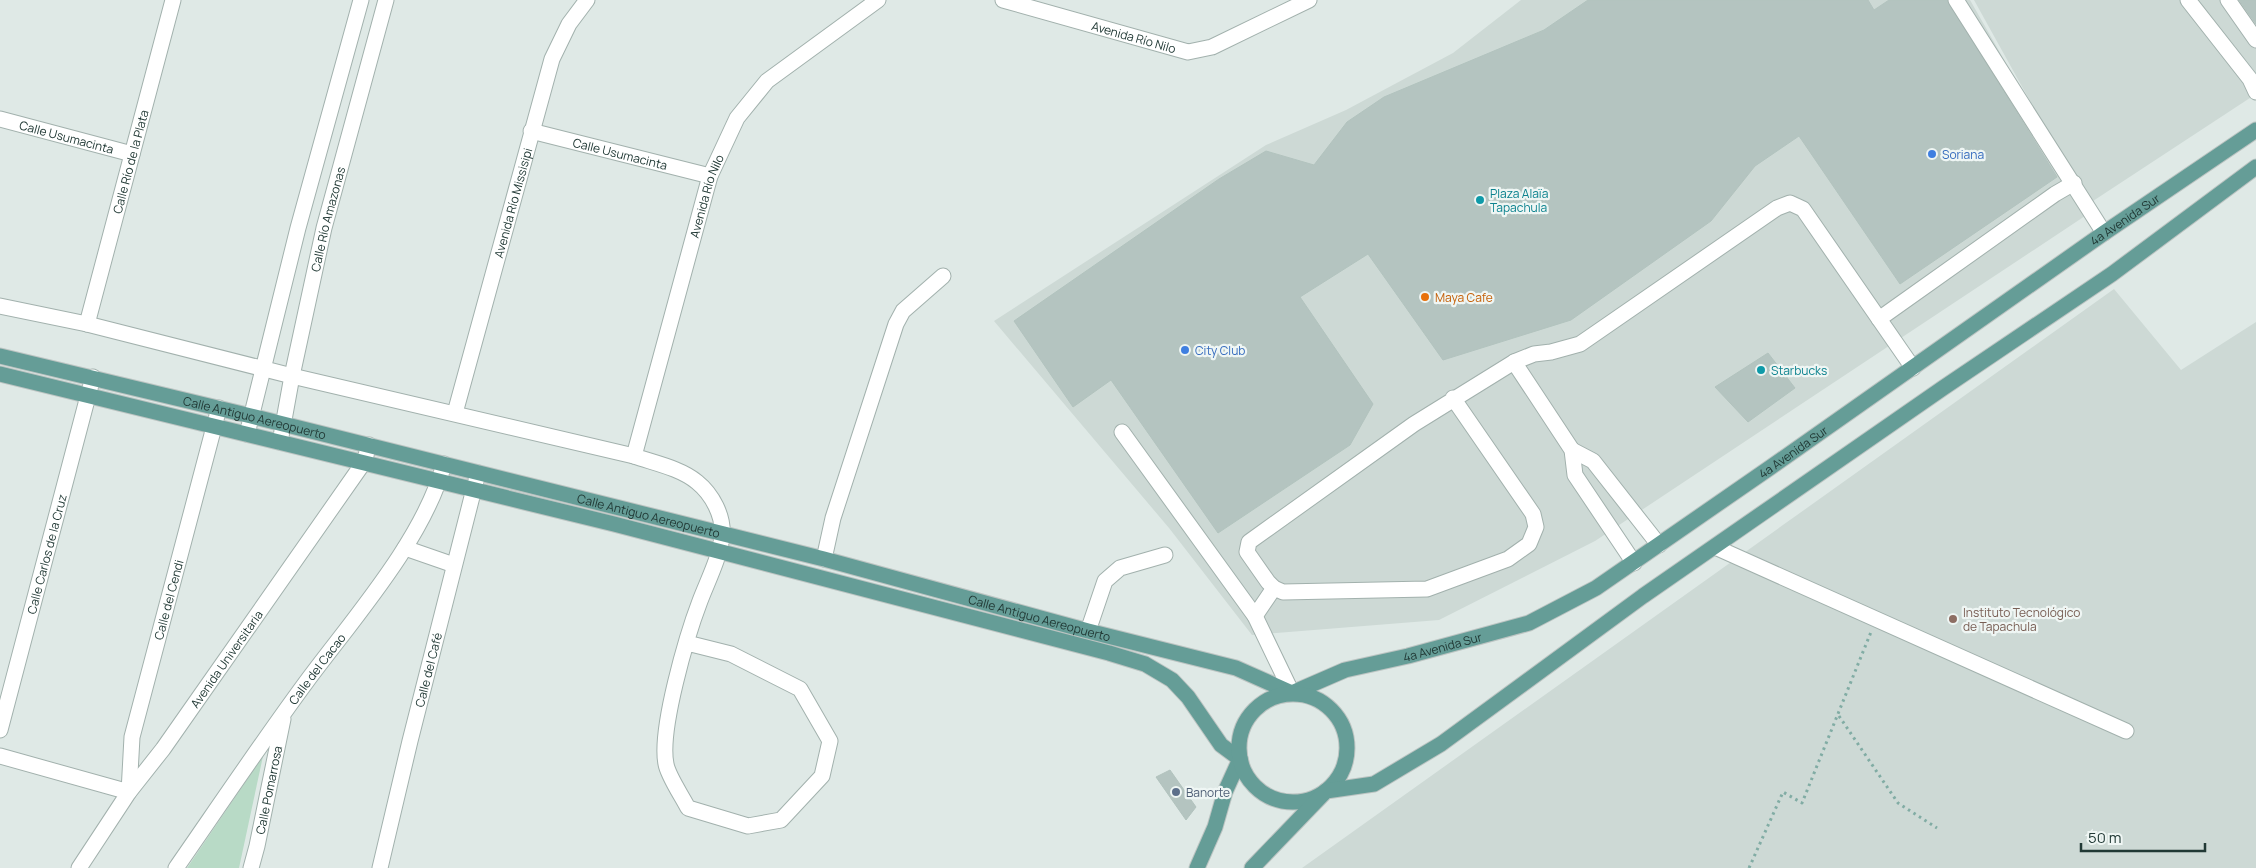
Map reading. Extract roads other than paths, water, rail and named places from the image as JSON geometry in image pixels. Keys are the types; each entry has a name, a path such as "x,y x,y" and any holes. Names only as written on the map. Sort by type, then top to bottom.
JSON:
{"main road":[{"name":"4a Avenida Sur","path":"1292,693 1345,670 1408,656 1529,623 1596,588 2104,233 2256,130"},
{"path":"1252,868 1326,791 1338,779 1346,764 1348,747 1345,730 1336,715 1324,703 1309,696 1292,693 1273,697 1256,707 1245,722 1239,740 1240,759 1247,776 1258,790 1274,799 1292,802 1310,800 1326,791 1374,784 1412,763 1449,738 1643,596 1943,388 2112,274 2256,167"},
{"name":"Calle Antiguo Aereopuerto","path":"0,356 284,424 824,559 1088,631 1236,668 1292,693"},
{"name":"Calle Antiguo Aereopuerto","path":"0,374 474,489 1109,652 1145,664 1172,680 1192,703 1221,745 1240,759"},
{"path":"1196,868 1216,827 1225,792 1240,759"}],"street":[{"name":"Calle Río de la Plata","path":"88,324 173,0"},
{"name":"Calle Río Amazonas","path":"247,434 298,228 361,0"},
{"name":"Calle Río Amazonas","path":"280,442 292,376 324,228 386,0"},
{"name":"Avenida Río Missisipi","path":"455,413 552,59 569,24 587,0"},
{"name":"Avenida Río Nilo","path":"634,456 710,176 737,118 767,81 878,0"},
{"name":"Avenida Río Nilo","path":"1011,1 1188,52 1212,48 1288,4 1309,0"},
{"path":"1956,0 2104,233"},
{"path":"2188,0 2250,79 2256,92"},
{"path":"2228,0 2256,40"},
{"name":"Calle Usumacinta","path":"0,120 132,154"},
{"name":"Calle Usumacinta","path":"532,132 710,176"},
{"path":"1879,319 2056,194 2074,184"},
{"path":"1453,398 1533,514 1536,527 1528,544 1508,559 1427,589 1283,592 1274,588 1247,552 1249,542 1453,398 1514,362 1534,354 1551,352 1580,344 1777,208 1790,203 1803,209 1913,368"},
{"path":"824,559 833,518 896,324 903,311 943,276"},
{"path":"0,306 88,324 292,376 634,456 672,469 697,482 717,507 722,534 718,551 693,619 666,724 666,764 688,808 748,826 781,820 822,776 830,741 800,690 731,654 687,643"},
{"path":"1514,362 1572,450 1575,475 1634,563"},
{"name":"Calle Carlos de la Cruz","path":"0,730 93,377"},
{"name":"Calle del Cendi","path":"128,792 132,736 219,408"},
{"path":"1122,432 1255,616 1292,693"},
{"name":"Avenida Universitaria","path":"79,868 128,792 163,749 364,462 368,445"},
{"path":"1572,450 1592,461 1659,545"},
{"name":"Calle del Cacao","path":"176,868 284,712 405,548 439,481 444,464"},
{"name":"Calle del Café","path":"380,868 478,473"},
{"path":"1715,547 2126,731"},
{"path":"405,548 454,565"},
{"path":"1088,631 1105,582 1120,568 1165,555"},
{"path":"1255,616 1274,588"},
{"name":"Calle Pomarrosa","path":"251,868 284,712"},
{"path":"0,756 128,792"}],"place":[{"name":"Soriana","path":"1932,154"},
{"name":"Plaza Alaïa Tapachula","path":"1480,200"},
{"name":"Maya Cafe","path":"1425,297"},
{"name":"City Club","path":"1185,350"},
{"name":"Starbucks","path":"1761,370"},
{"name":"Instituto Tecnológico de Tapachula","path":"1953,619"},
{"name":"Banorte","path":"1176,792"}]}
